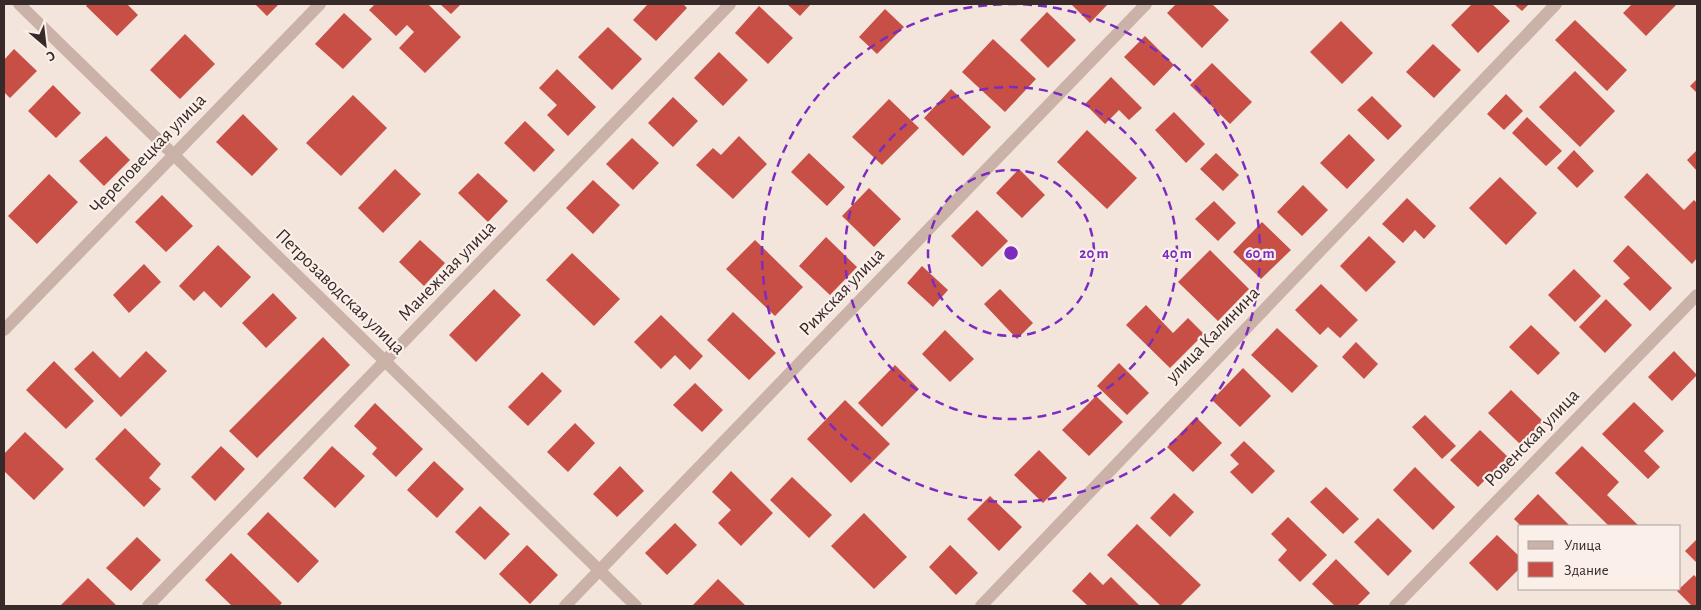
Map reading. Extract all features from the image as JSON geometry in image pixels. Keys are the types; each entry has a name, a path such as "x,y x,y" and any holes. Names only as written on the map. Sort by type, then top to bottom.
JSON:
{"street":[{"name":"Петрозаводская улица","path":"19,4 636,606"},
{"name":"Череповецкая улица","path":"4,330 320,4"},
{"name":"Манежная улица","path":"148,606 730,4"},
{"name":"Рижская улица","path":"565,606 1146,4"},
{"name":"улица Калинина","path":"981,606 1556,4"},
{"name":"Ровенская улица","path":"1395,606 1697,295"}],"building":[{"path":"88,4 127,4 138,15 117,36 86,6"},
{"path":"255,4 279,4 267,16"},
{"path":"375,4 428,4 461,37 425,73 399,48 414,32 407,25 396,36 369,10"},
{"path":"440,4 461,4 451,14"},
{"path":"648,4 683,4 687,8 656,41 633,20"},
{"path":"787,4 811,4 800,16"},
{"path":"1071,4 1108,4 1090,23"},
{"path":"1176,4 1212,4 1229,20 1202,48 1167,13"},
{"path":"1472,4 1492,4 1510,21 1478,53 1451,25"},
{"path":"1514,4 1529,4 1522,11"},
{"path":"1632,4 1677,4 1646,36 1623,13"},
{"path":"759,6 793,38 768,64 735,33"},
{"path":"885,9 904,27 877,54 859,37"},
{"path":"1047,12 1076,40 1048,68 1020,40"},
{"path":"344,13 372,39 343,69 315,44"},
{"path":"1575,20 1627,70 1607,91 1555,40"},
{"path":"1341,21 1373,53 1342,84 1310,52"},
{"path":"608,27 642,59 612,90 578,57"},
{"path":"185,34 215,64 180,99 150,70"},
{"path":"1145,36 1174,65 1154,86 1124,57"},
{"path":"993,39 1036,79 1005,112 962,72"},
{"path":"1433,44 1461,70 1434,98 1406,72"},
{"path":"14,49 37,71 10,98 4,92 4,60"},
{"path":"719,52 748,80 723,106 694,78"},
{"path":"1212,63 1252,102 1230,124 1190,85"},
{"path":"557,69 596,107 568,136 547,115 557,105 539,88"},
{"path":"1575,71 1615,111 1580,147 1539,107"},
{"path":"1111,77 1142,108 1129,120 1119,110 1105,124 1085,104"},
{"path":"1697,79 1697,93 1690,86"},
{"path":"53,85 81,113 56,138 28,111"},
{"path":"951,89 991,127 963,156 924,118"},
{"path":"1506,94 1523,111 1504,130 1487,114"},
{"path":"353,95 387,128 341,176 306,143"},
{"path":"1372,96 1402,126 1388,140 1357,110"},
{"path":"673,97 698,121 673,147 648,123"},
{"path":"889,99 919,128 882,165 852,137"},
{"path":"1174,112 1205,144 1186,163 1155,130"},
{"path":"243,114 278,149 252,176 216,142"},
{"path":"1527,117 1562,151 1546,166 1512,133"},
{"path":"525,121 555,150 534,172 504,143"},
{"path":"1087,130 1137,178 1107,209 1057,162"},
{"path":"1349,134 1375,160 1347,189 1320,163"},
{"path":"106,136 130,160 104,186 79,161"},
{"path":"739,136 767,164 733,199 696,165 713,148 721,155"},
{"path":"632,138 659,163 633,190 606,164"},
{"path":"1574,150 1594,171 1577,188 1557,168"},
{"path":"1697,150 1697,171 1687,160"},
{"path":"809,153 845,187 827,206 791,172"},
{"path":"1216,153 1239,175 1223,191 1200,169"},
{"path":"395,169 421,194 383,233 358,208"},
{"path":"1019,169 1045,195 1022,218 996,193"},
{"path":"478,173 508,201 488,222 458,193"},
{"path":"1647,173 1684,210 1694,200 1697,203 1697,258 1692,264 1624,197"},
{"path":"49,174 78,202 37,244 8,216"},
{"path":"1500,177 1537,213 1506,245 1469,208"},
{"path":"593,180 620,205 593,234 566,208"},
{"path":"1303,185 1328,210 1302,236 1277,212"},
{"path":"869,188 901,219 874,247 842,216"},
{"path":"162,195 193,226 166,252 135,222"},
{"path":"1407,198 1436,226 1424,239 1415,230 1403,243 1382,224"},
{"path":"1214,201 1236,223 1218,241 1195,219"},
{"path":"977,210 1008,241 982,267 951,236"},
{"path":"1262,222 1291,250 1261,279 1233,252"},
{"path":"1369,236 1396,262 1366,292 1340,266"},
{"path":"826,237 857,267 830,295 799,266"},
{"path":"420,240 445,263 424,286 399,262"},
{"path":"755,240 803,287 775,316 726,269"},
{"path":"218,245 251,277 221,308 204,291 194,301 179,286"},
{"path":"1628,245 1672,288 1650,311 1623,284 1630,278 1613,261"},
{"path":"1210,250 1249,289 1218,321 1178,282"},
{"path":"572,253 620,299 594,326 546,280"},
{"path":"144,264 161,282 129,313 113,295"},
{"path":"922,266 948,290 933,307 907,283"},
{"path":"1574,269 1601,296 1575,322 1548,295"},
{"path":"1321,284 1358,320 1340,338 1328,327 1320,335 1295,310"},
{"path":"494,289 521,315 476,362 449,335"},
{"path":"1000,289 1033,323 1017,339 984,304"},
{"path":"273,293 297,318 266,348 242,323"},
{"path":"1606,299 1632,325 1605,353 1579,327"},
{"path":"1146,305 1173,333 1188,318 1204,334 1170,368 1126,325"},
{"path":"733,312 776,353 749,380 707,340"},
{"path":"661,315 703,356 690,370 675,355 661,369 634,342"},
{"path":"1531,325 1560,353 1538,375 1509,347"},
{"path":"1277,328 1318,366 1292,393 1251,355"},
{"path":"945,330 974,359 950,382 922,354"},
{"path":"323,337 350,365 257,458 229,431"},
{"path":"1356,342 1378,364 1364,379 1342,357"},
{"path":"93,351 120,378 146,351 167,371 121,417 74,369"},
{"path":"1674,351 1697,375 1672,401 1648,377"},
{"path":"54,361 94,401 66,429 26,390"},
{"path":"1119,363 1149,393 1127,415 1097,386"},
{"path":"895,365 919,389 882,427 858,403"},
{"path":"1243,368 1271,396 1240,427 1212,400"},
{"path":"542,372 562,391 528,426 508,407"},
{"path":"695,383 723,410 702,432 673,405"},
{"path":"1511,390 1544,422 1521,445 1488,413"},
{"path":"1096,396 1123,422 1089,456 1062,430"},
{"path":"845,400 890,444 851,483 807,439"},
{"path":"1634,402 1664,431 1644,451 1660,467 1648,479 1602,434"},
{"path":"375,403 423,449 396,477 372,454 377,448 354,426"},
{"path":"1425,415 1456,446 1442,459 1412,427"},
{"path":"1196,417 1222,443 1193,472 1167,447"},
{"path":"575,423 595,443 568,472 547,452"},
{"path":"125,428 161,464 149,478 161,489 144,507 95,459"},
{"path":"1480,430 1508,457 1478,487 1450,460"},
{"path":"25,432 64,469 34,500 4,471 4,454"},
{"path":"1244,441 1275,471 1252,494 1230,472 1239,464 1230,455"},
{"path":"221,446 245,469 215,501 191,477"},
{"path":"332,446 365,476 335,508 303,478"},
{"path":"1582,446 1619,482 1607,495 1638,525 1608,525 1555,473"},
{"path":"1039,450 1067,478 1043,503 1014,475"},
{"path":"434,461 464,489 437,518 407,490"},
{"path":"620,466 644,491 617,517 593,494"},
{"path":"1415,467 1455,507 1433,530 1393,490"},
{"path":"731,471 773,513 741,546 718,523 731,510 712,492"},
{"path":"792,477 832,515 809,538 770,500"},
{"path":"1326,487 1359,519 1343,534 1310,502"},
{"path":"1174,493 1194,512 1170,537 1150,518"},
{"path":"1538,494 1569,525 1520,525 1514,519"},
{"path":"990,496 1022,527 999,551 967,519"},
{"path":"480,506 510,534 485,560 455,532"},
{"path":"268,512 319,561 298,583 247,534"},
{"path":"864,513 907,557 874,589 831,546"},
{"path":"1288,517 1327,555 1300,582 1278,560 1287,550 1271,534"},
{"path":"1378,518 1412,551 1388,576 1354,542"},
{"path":"675,523 697,545 667,575 645,553"},
{"path":"1137,524 1201,585 1180,606 1161,606 1107,555"},
{"path":"1497,535 1518,555 1518,570 1497,591 1469,563"},
{"path":"137,537 161,560 131,591 106,568"},
{"path":"1697,539 1697,563 1685,551"},
{"path":"527,545 558,575 530,604 499,574"},
{"path":"950,545 978,573 956,595 929,567"},
{"path":"231,553 282,603 279,606 232,606 205,580"},
{"path":"1336,559 1370,593 1357,606 1335,606 1312,584"},
{"path":"1090,572 1103,585 1111,577 1140,606 1088,606 1072,591"},
{"path":"1694,575 1697,578 1697,606 1692,606 1677,591 1681,590 1681,587"},
{"path":"88,578 116,605 60,606"},
{"path":"718,579 746,606 693,605"}]}
